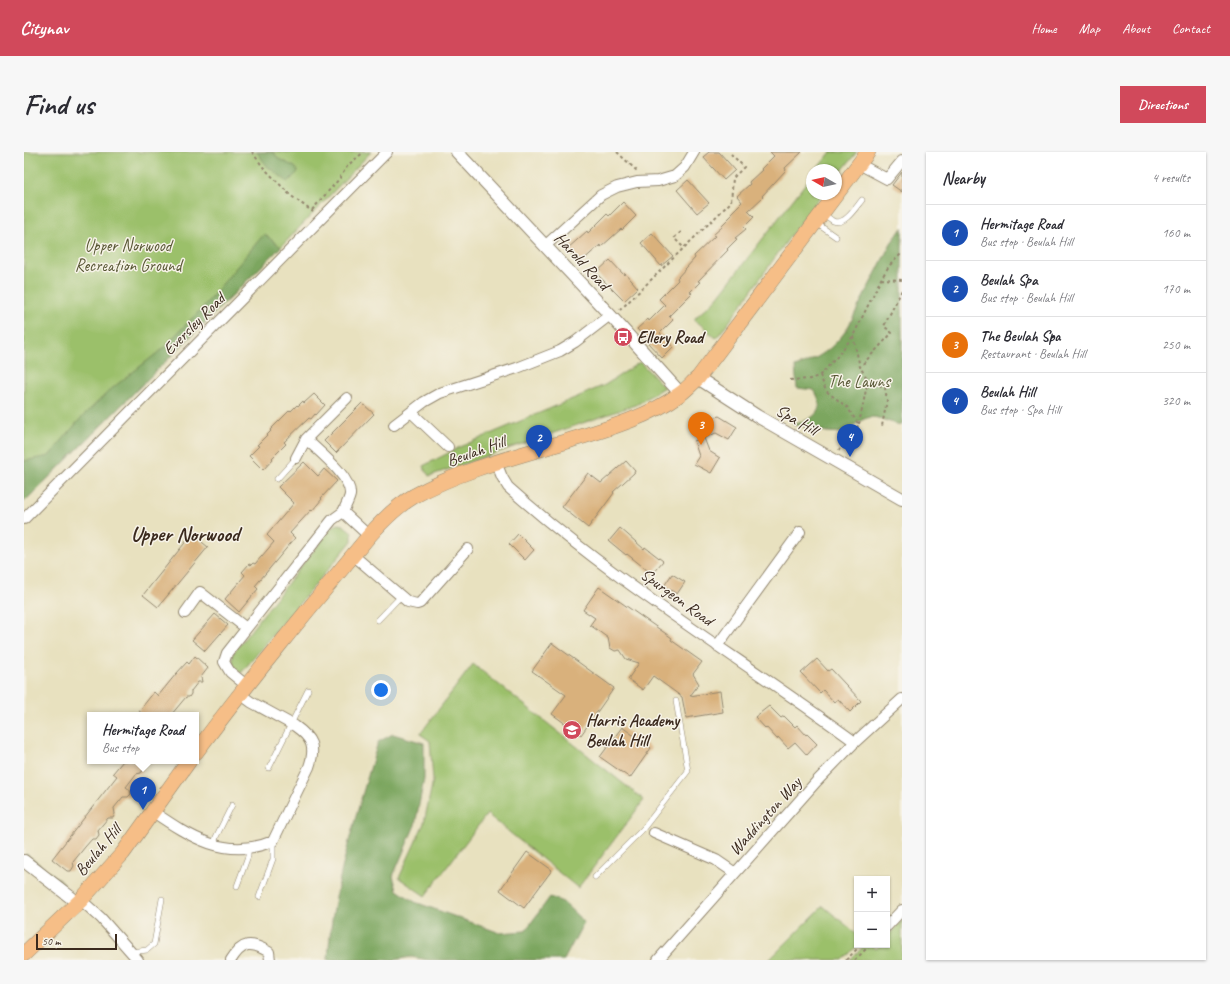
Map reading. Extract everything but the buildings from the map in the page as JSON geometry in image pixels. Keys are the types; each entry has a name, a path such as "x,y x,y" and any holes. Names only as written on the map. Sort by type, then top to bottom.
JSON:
{"main road":[{"name":"Beulah Hill","path":"199,748 243,690 353,555 382,522 398,508 414,497 452,479 496,462 608,428 649,412 681,394 698,378 868,152"},
{"name":"Beulah Hill","path":"24,954 79,902 123,853 152,811 188,764"}],"street":[{"name":"Eversley Road","path":"24,520 387,152"},
{"name":"Harold Road","path":"457,152 611,316 681,394"},
{"path":"545,246 601,195 617,187 637,182 658,182 675,176 685,167 694,152"},
{"path":"859,164 887,179 902,161"},
{"path":"394,425 424,402 440,393 517,368 560,351 611,316"},
{"name":"Spa Hill","path":"698,378 757,416 902,499"},
{"path":"296,458 306,439 347,398"},
{"path":"412,412 448,447"},
{"path":"152,811 187,834 214,845 236,849 262,845 273,841 312,759 312,742 301,730 292,724 251,702 224,662 227,653 246,628 332,520 342,512 350,495 349,486 345,478 306,439"},
{"name":"Spurgeon Road","path":"496,462 504,483 520,498 594,557 717,646 855,742"},
{"path":"342,512 369,536"},
{"path":"717,646 800,532"},
{"path":"353,555 412,604 420,603 468,549"},
{"path":"185,613 200,592 246,628"},
{"name":"Waddington Way","path":"658,960 816,782 855,742 902,699"},
{"path":"654,833 716,860 735,873"},
{"path":"24,861 101,918 138,960"},
{"path":"890,923 902,910"},
{"path":"231,960 238,949 249,945 258,945 269,952 270,960"}],"lane":[{"path":"819,218 837,222 845,220 862,200"},
{"path":"819,218 836,237"},
{"path":"277,479 296,458"},
{"path":"378,620 401,596"},
{"path":"269,768 308,690"},
{"path":"595,877 643,829 688,771 676,701"},
{"path":"214,845 216,837 232,805"},
{"path":"643,829 654,833"},
{"path":"259,897 273,858 273,841"},
{"path":"237,886 248,856 248,847"},
{"path":"130,952 147,950 154,944 162,899"}],"path":[{"path":"252,152 263,167 290,195 312,210 319,220"},
{"path":"312,210 340,178 348,164 364,152"},
{"path":"617,152 648,182"},
{"path":"611,316 731,202 733,178 744,168 729,152"},
{"path":"681,232 674,238 684,248"},
{"path":"790,380 811,379 820,375 836,358 853,336 889,266 902,253"},
{"path":"881,280 902,280"},
{"path":"860,367 892,333 884,326 902,290"},
{"path":"853,336 860,367 868,380 885,388 887,400 882,426"},
{"path":"820,375 826,391 847,407 859,424"},
{"path":"833,459 847,437 859,424 868,380"},
{"path":"846,960 858,948"},
{"path":"855,960 867,948"}],"green space":[{"name":"Upper Norwood Recreation Ground","path":"24,152 371,152 281,247 24,502"},
{"path":"257,152 273,152 279,159 295,167 298,172 288,182 267,166"},
{"path":"831,152 857,152 842,171 842,164 821,164"},
{"path":"806,183 806,200 818,200 716,338 694,319 716,299"},
{"name":"The Lawns","path":"902,228 902,425 874,417 860,421 845,433 827,432 792,424 799,423 816,414 819,404 818,397 814,390 797,388 795,367 818,357 842,336 891,243"},
{"path":"264,234 281,247 24,502 24,461 49,456 80,419 110,390 161,350 204,306"},
{"path":"640,362 664,387 638,404 429,476 423,466 462,446 605,385"},
{"path":"338,524 343,525 352,532 352,541 241,673 233,666 233,653 332,527"},
{"path":"473,664 644,800 578,888 487,814 425,896 399,878 424,823 433,780 430,741 420,734"},
{"path":"393,734 424,743 424,779 415,825 393,876 397,890 415,902 500,933 525,931 550,897 563,902 584,922 564,960 429,960 411,957 393,960 328,960 330,932 340,877 354,823 378,742"},
{"path":"26,855 64,883 64,884"},
{"path":"823,906 854,932 855,948 843,960 769,960"},
{"path":"902,920 902,960 850,960 862,948 890,948 890,934"}],"place":[{"name":"Ellery Road","path":"623,337"},
{"name":"The Beulah Spa","path":"701,445"},
{"name":"Beulah Hill","path":"850,457"},
{"name":"Beulah Spa","path":"539,458"},
{"name":"Harris Academy Beulah Hill","path":"572,730"},
{"name":"Hermitage Road","path":"143,810"}],"district":[{"name":"Upper Norwood","path":"185,534"}]}
